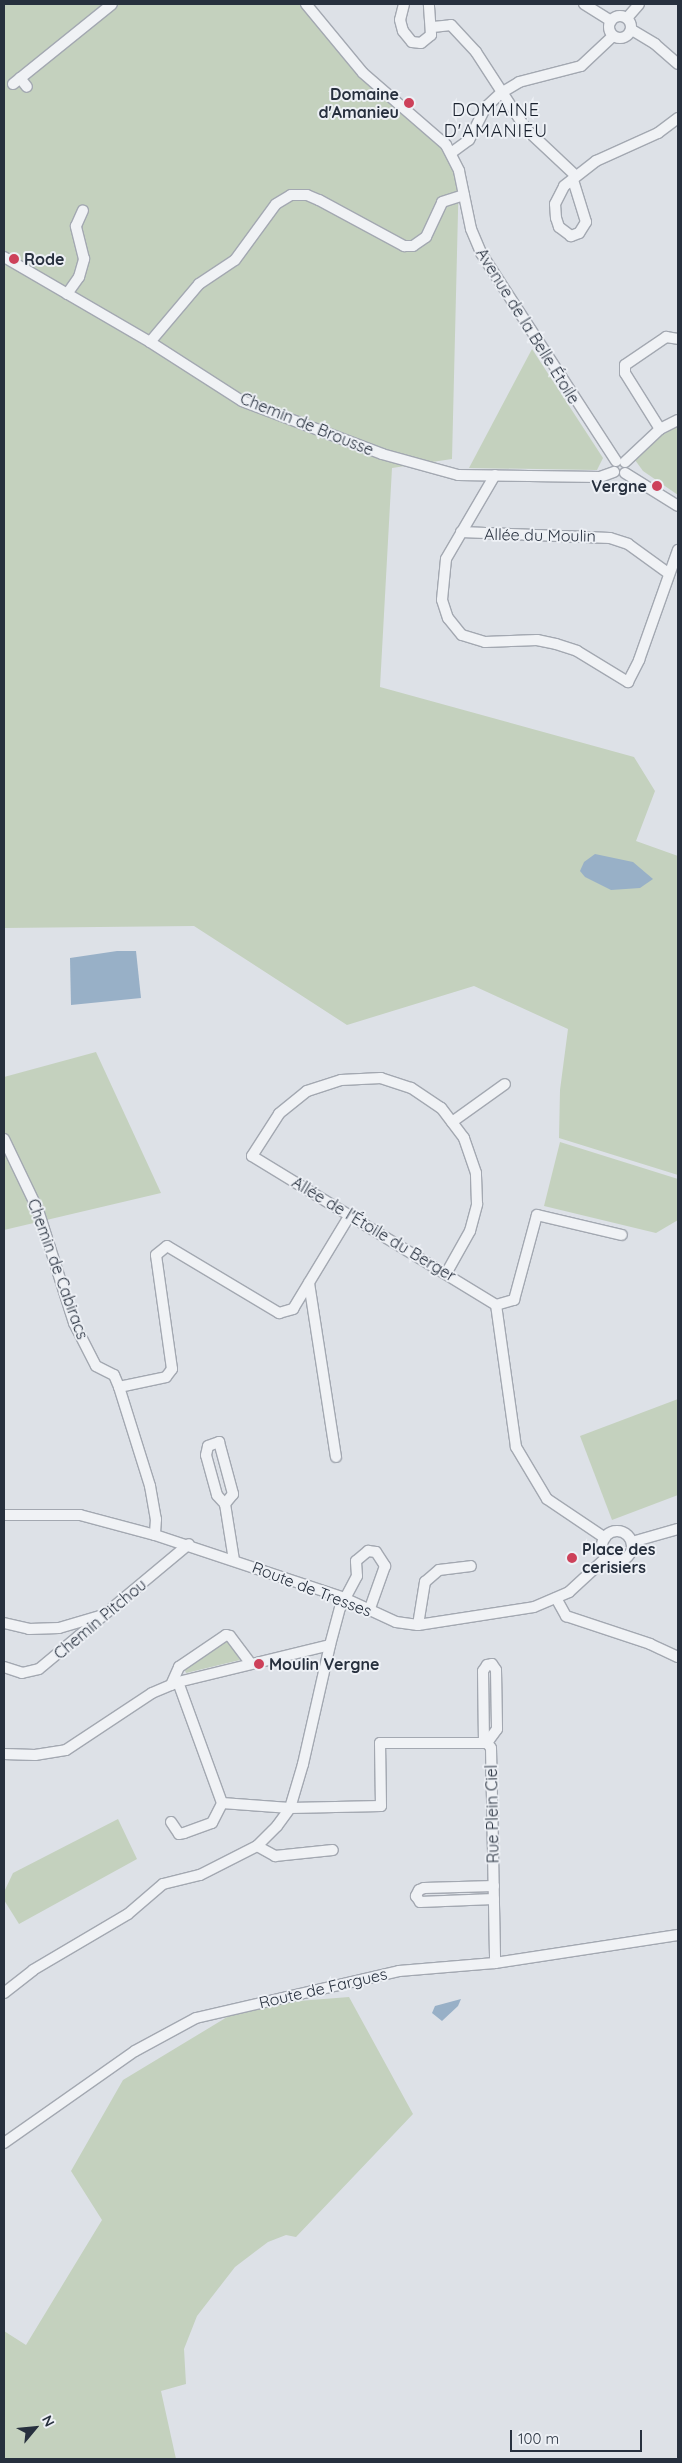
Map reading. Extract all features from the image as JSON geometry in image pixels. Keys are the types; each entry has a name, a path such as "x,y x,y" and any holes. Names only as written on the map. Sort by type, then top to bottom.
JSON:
{"street":[{"path":"20,83 112,4"},
{"name":"Avenue de la Belle Étoile","path":"306,4 363,73 430,127 451,153 464,195 471,229 481,253 620,467 678,506"},
{"path":"404,4 400,20 408,39 417,43 426,42 433,27 429,4"},
{"path":"584,4 611,21"},
{"path":"627,18 639,4"},
{"path":"611,21 620,16 627,18"},
{"path":"627,18 632,30 655,44 678,64"},
{"path":"611,21 610,31 613,36 624,38 632,30"},
{"path":"433,27 452,25 476,52 500,93 526,129 574,177 586,222 579,233 571,236 559,227 555,204 560,192 574,177 617,150 658,133 678,118"},
{"path":"451,153 469,140 486,106 500,93 519,82 581,66 613,36"},
{"path":"150,342 199,284 235,260 276,204 291,195 306,195 319,200 404,246 413,246 426,237 442,202 464,195"},
{"path":"67,294 79,277 84,259 76,226 83,210"},
{"name":"Chemin de Brousse","path":"4,257 150,342 242,401 421,467 458,475 604,476 620,467"},
{"path":"660,429 625,372 625,365 666,337 678,339"},
{"path":"620,467 660,429 678,420"},
{"path":"495,475 446,559 442,600 448,618 462,635 485,642 537,640 556,644 577,651 628,682 640,660 668,573 678,550"},
{"name":"Allée du Moulin","path":"461,532 610,538 628,544 668,573"},
{"name":"Allée de l'Étoile du Berger","path":"452,1122 441,1108 411,1088 381,1078 341,1080 307,1091 279,1114 252,1156 447,1272 496,1305"},
{"path":"447,1272 470,1231 477,1204 476,1173 464,1138 452,1122 505,1084"},
{"name":"Chemin de Cabiracs","path":"4,1139 38,1210 74,1323 96,1366 114,1375 119,1386 150,1486 156,1519 155,1535"},
{"path":"119,1386 166,1377 172,1369 156,1255 167,1246 279,1313 293,1309 350,1215"},
{"path":"605,1538 547,1499 516,1447 496,1305 514,1300 537,1215 622,1235"},
{"path":"309,1283 336,1457"},
{"path":"225,1504 234,1494 219,1442 208,1446 206,1455 217,1495 225,1504 234,1560"},
{"name":"Route de Tresses","path":"4,1515 80,1515 189,1544 344,1598 396,1622 418,1625 534,1607 569,1592 606,1557"},
{"path":"632,1542 678,1529"},
{"path":"613,1532 622,1532 632,1542 632,1552 625,1560 615,1561 606,1557 602,1548 605,1538 613,1532"},
{"name":"Chemin Pitchou","path":"4,1667 22,1673 39,1669 189,1544"},
{"path":"4,1993 33,1970 128,1914 163,1884 200,1875 257,1846 290,1808 315,1721 330,1644 344,1598 357,1576 356,1561 360,1555 376,1552 385,1566 369,1610"},
{"path":"418,1625 426,1582 439,1570 471,1566"},
{"path":"556,1598 566,1616 650,1644 678,1657"},
{"path":"4,1624 29,1629 59,1628 107,1613"},
{"path":"171,1822 179,1834 184,1833 212,1823 222,1804 175,1683 179,1667 226,1636 230,1636 250,1663"},
{"path":"4,1754 35,1755 66,1750 152,1693 175,1683 330,1644"},
{"name":"Rue Plein Ciel","path":"486,1743 497,1729 496,1670 492,1664 487,1664 483,1670 486,1743 491,1748 495,1963"},
{"name":"Rue Plein Ciel","path":"290,1808 381,1806 380,1743 486,1743"},
{"path":"222,1804 290,1808"},
{"path":"257,1846 275,1856 333,1850"},
{"name":"Rue Plein Ciel","path":"494,1886 424,1888 418,1890 416,1896 420,1902 494,1899"},
{"name":"Route de Fargues","path":"4,2143 128,2056 169,2030 196,2018 399,1970 495,1963 678,1935"}],"green space":[{"path":"4,4 306,4 342,51 429,127 459,171 452,459 392,468 380,687 634,757 655,791 636,841 678,856 678,1175 559,1138 560,1090 568,1029 474,986 347,1025 194,926 4,928"},
{"path":"532,349 603,458 597,470 469,468"},
{"path":"678,425 678,495 643,471 635,460 655,439"},
{"path":"96,1052 161,1193 4,1230 4,1077"},
{"path":"560,1142 678,1179 678,1220 656,1233 544,1206"},
{"path":"678,1399 678,1495 612,1520 580,1436"},
{"path":"227,1639 240,1660 186,1673 184,1668"},
{"path":"118,1819 137,1859 19,1924 4,1900 4,1892 13,1873"},
{"path":"349,1997 413,2114 296,2237 286,2235 268,2242 235,2267 197,2316 184,2349 186,2384 161,2391 176,2459 4,2459 4,2331 26,2345 102,2220 71,2171 123,2080 247,2005"}],"water":[{"path":"595,854 633,862 653,879 640,888 611,890 585,877 580,871 584,862"},
{"path":"117,951 136,951 141,998 71,1005 70,958"},
{"path":"461,1999 458,2006 442,2021 432,2013 435,2006"}],"place":[{"name":"Domaine d'Amanieu","path":"409,103"},
{"name":"Rode","path":"14,259"},
{"name":"Vergne","path":"657,486"},
{"name":"Place des cerisiers","path":"572,1558"},
{"name":"Moulin Vergne","path":"259,1664"}],"district":[{"name":"DOMAINE D'AMANIEU","path":"496,121"}]}
